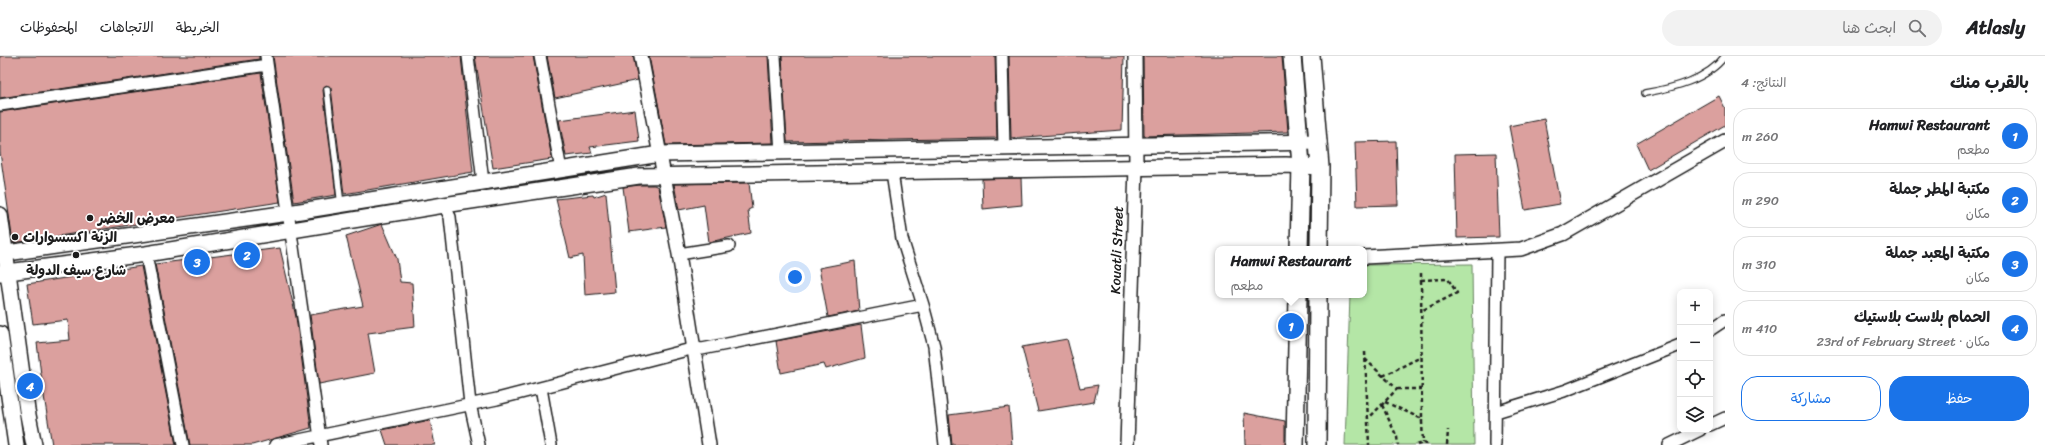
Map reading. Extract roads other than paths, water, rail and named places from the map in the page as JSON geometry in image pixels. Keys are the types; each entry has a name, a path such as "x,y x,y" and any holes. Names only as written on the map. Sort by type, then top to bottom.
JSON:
{"main road":[{"path":"1292,56 1301,165 1299,246"},
{"path":"1311,56 1319,142 1319,246"},
{"path":"3,253 288,213 660,154 1135,147 1319,142"},
{"path":"4,272 146,254 444,205 631,177 663,174 892,172 1301,165 1320,167"},
{"path":"0,215 4,272 34,445"},
{"path":"1295,445 1298,298"},
{"path":"1317,445 1318,298"},
{"path":"0,334 16,445"}],"street":[{"path":"468,56 483,182"},
{"path":"540,56 561,170"},
{"path":"641,56 679,254 695,348 709,445"},
{"path":"775,56 781,153"},
{"path":"1002,56 1004,149"},
{"name":"Kouatli Street","path":"1127,445 1136,167 1135,56"},
{"path":"0,105 266,60 320,440"},
{"path":"1367,256 1521,249 1563,234 1723,145"},
{"path":"892,172 902,239 924,305 934,346 945,445"},
{"path":"444,205 450,217 470,404 479,445"},
{"path":"679,254 729,246"},
{"path":"1495,445 1497,251"},
{"path":"146,254 183,445"},
{"path":"275,445 320,440 541,388 695,348 702,349 924,305"},
{"path":"1713,328 1725,320"},
{"path":"1496,412 1564,391 1677,346"},
{"path":"541,388 551,445"},
{"path":"1713,424 1725,418"},
{"path":"1669,445 1694,433"}],"lane":[{"path":"1645,93 1669,89 1694,79 1718,66 1725,56"},
{"path":"327,89 341,205"}],"place":[{"name":"معرض الخضر","path":"90,218"},
{"name":"الزنة اكسسوارات","path":"15,237"},
{"name":"شارع سيف الدولة","path":"76,255"},
{"name":"مكتبة المطر جملة","path":"247,255"},
{"name":"مكتبة المعبد جملة","path":"197,262"},
{"name":"Hamwi Restaurant","path":"1291,326"},
{"name":"الحمام بلاست بلاستيك","path":"30,386"}]}
